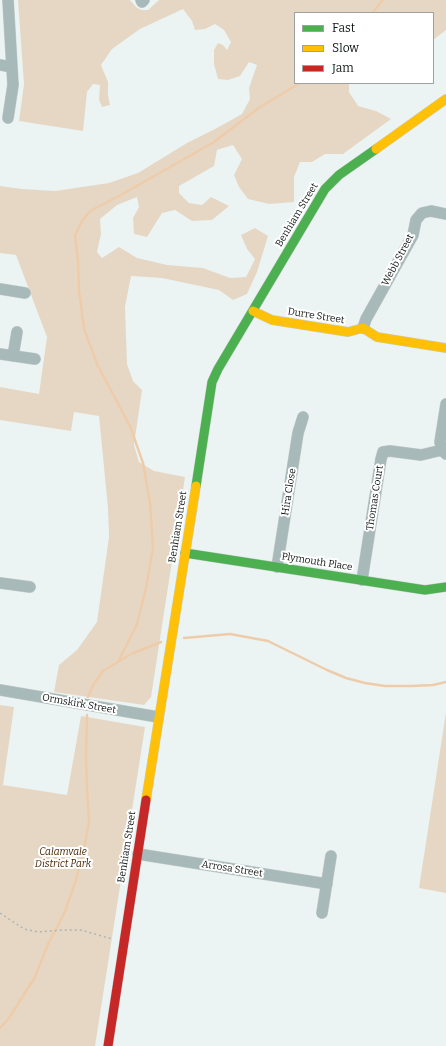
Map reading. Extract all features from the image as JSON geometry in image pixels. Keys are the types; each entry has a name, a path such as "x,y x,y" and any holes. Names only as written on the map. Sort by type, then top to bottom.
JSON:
{"street":[{"path":"8,0 13,85 8,118"},
{"path":"140,0 142,2 144,0"},
{"path":"0,65 12,67"},
{"name":"Benhiam Street","path":"108,1046 158,717 186,553 212,382 218,369 319,198 331,182 351,166 446,99"},
{"name":"Webb Street","path":"363,328 366,319 413,236 416,220 422,213 431,211 446,214"},
{"path":"0,289 25,293"},
{"name":"Durre Street","path":"253,311 272,320 287,323 348,332 363,328"},
{"path":"363,328 377,337 446,348"},
{"path":"13,356 17,332"},
{"path":"0,354 35,359"},
{"path":"444,452 440,442 446,404"},
{"name":"Hira Close","path":"277,567 298,433 303,418"},
{"name":"Thomas Court","path":"362,580 381,459 384,452 390,451 421,455 444,452"},
{"name":"Plymouth Place","path":"186,553 425,590 446,587"},
{"path":"0,582 30,587"},
{"name":"Ormskirk Street","path":"0,690 158,717"},
{"name":"Arrosa Street","path":"138,854 327,884"},
{"path":"322,913 331,856"}],"path":[{"path":"0,913 24,929 41,933 63,930 81,930 124,942"}],"green space":[{"path":"18,0 130,0 141,10 148,10 159,0 446,0 446,30 434,39 434,12 294,12 294,84 349,84 349,92 358,106 376,111 391,119 343,154 325,154 312,162 300,162 294,177 294,202 269,204 248,199 239,187 234,175 242,159 233,145 217,150 214,166 179,186 179,193 189,203 202,205 211,197 229,206 212,220 192,221 175,210 162,213 147,237 134,234 133,218 139,207 137,197 117,205 100,219 101,234 97,252 102,258 119,247 137,258 167,265 203,268 230,278 246,277 255,259 247,249 241,235 255,228 268,236 257,272 247,294 233,300 219,290 162,278 131,276 125,307 127,364 133,381 142,390 134,445 139,462 154,471 185,477 151,697 144,705 54,692 59,665 77,650 97,622 109,537 108,508 99,416 74,412 71,431 0,420 0,387 39,394 47,337 16,255 0,253 0,186 55,191 109,183 138,173 187,143 242,114 250,99 249,88 257,65 249,62 240,76 228,80 218,79 214,64 214,50 218,43 223,45 227,50 231,42 224,30 215,24 205,29 195,30 192,21 183,9 140,29 112,49 101,65 108,82 110,105 102,107 99,100 100,85 93,84 87,92 83,131 19,121 24,84"},
{"name":"Calamvale District Park","path":"0,705 14,707 3,785 67,795 81,716 145,727 95,1046 0,1046"},
{"path":"446,712 446,893 419,888"}],"waterway":[{"path":"373,12 383,0"},
{"path":"118,662 137,624 146,588 153,548 150,503 143,463 130,426 98,366 84,329 79,291 75,235 82,221 90,211 214,142 260,107 298,84"},
{"path":"184,638 230,634 268,641 327,670 346,678 365,683 385,686 412,686 433,685 446,682"},
{"path":"88,697 93,685 103,671 131,654 161,642"},
{"path":"0,1028 9,1018 35,977 48,944 64,914 75,883 83,854 89,822 86,757 87,715"}],"traffic: fast":[{"path":"196,486 212,382 218,369 325,189 339,175 376,149"},
{"path":"185,553 425,590 446,587"}],"traffic: slow":[{"path":"376,149 446,99"},
{"path":"253,311 272,320 348,332 363,328 377,337 446,348"},
{"path":"146,800 196,486"}],"traffic: jam":[{"path":"108,1046 146,800"}]}
